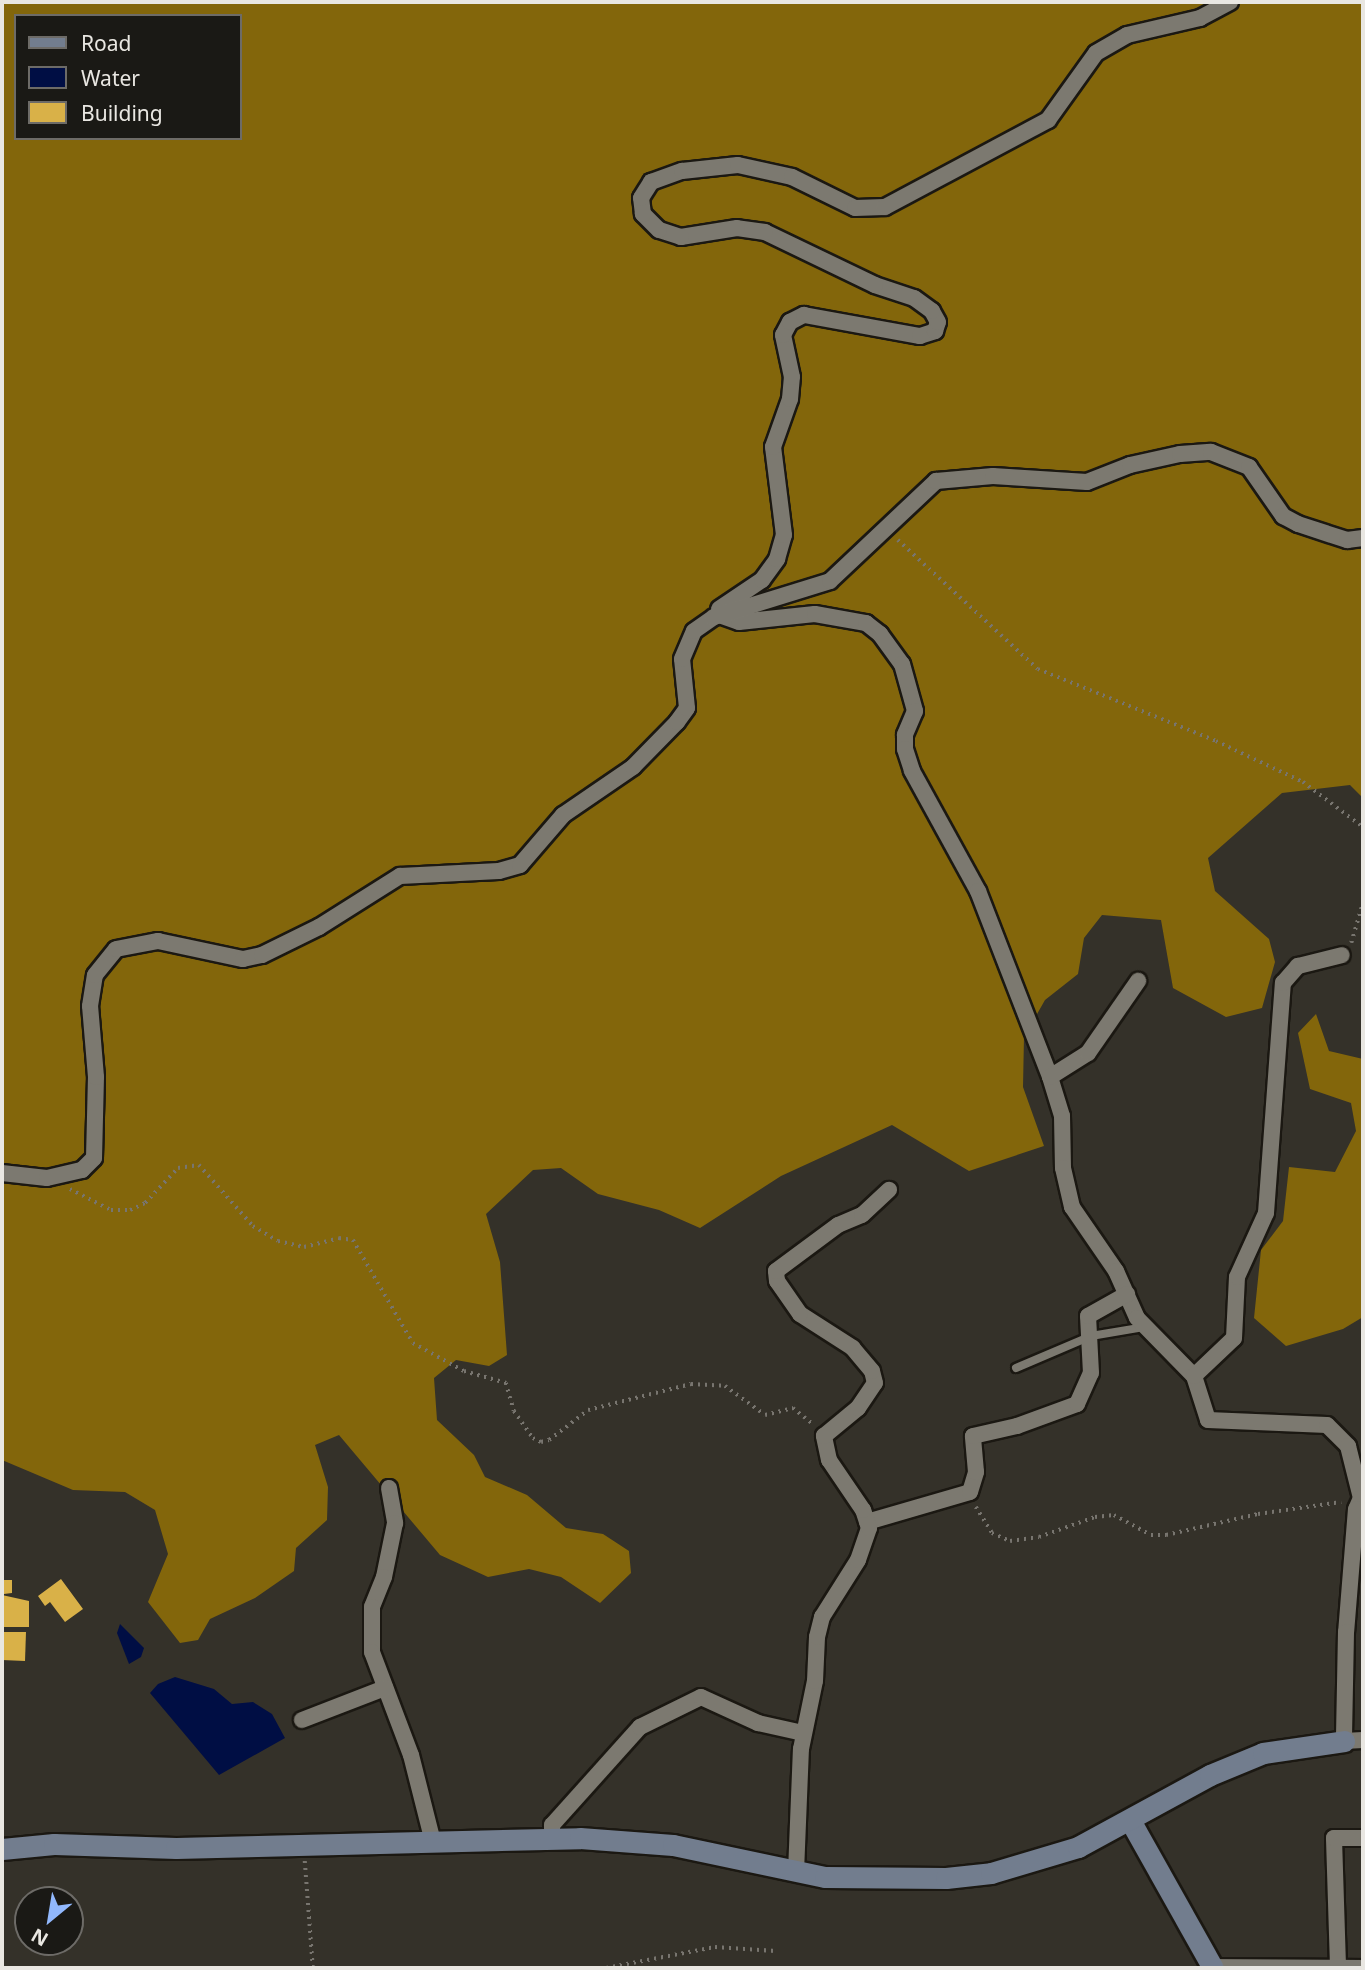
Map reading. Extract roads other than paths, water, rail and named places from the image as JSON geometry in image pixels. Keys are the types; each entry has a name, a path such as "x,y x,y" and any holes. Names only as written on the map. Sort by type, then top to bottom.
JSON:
{"street":[{"path":"716,616 720,607 762,580 777,559 784,535 773,447 790,399 792,377 783,335 790,322 804,315 920,336 934,331 938,322 932,311 914,299 875,285 765,232 737,228 681,237 659,229 643,214 641,198 651,182 682,171 738,165 792,177 855,208 885,207 1048,120 1096,53 1106,47 1127,35 1200,18 1230,2"},
{"path":"2,1173 47,1178 82,1170 94,1158 97,1123 91,990 103,962 116,949 158,941 243,959 262,955 319,927 400,876 499,871 520,865 563,815 633,768 677,722 687,708 689,693 682,659 685,643 716,616 830,581 923,490 949,477 1087,482 1130,465 1211,452 1249,467 1283,516 1298,524 1347,540 1363,538"},
{"path":"2,1849 54,1843 176,1849 552,1839 635,1840 796,1872 875,1880 991,1873 1066,1851 1131,1822 1210,1775 1264,1753 1354,1741 1346,1632 1360,1501 1358,1475 1339,1433 1307,1422 1216,1424 1203,1412 1194,1376 1145,1327 1072,1207 1063,1168 1062,1116 1050,1077 978,891 912,771 905,735 915,711 914,696 902,664 888,644 866,623 848,619 796,613 739,622 716,616"},
{"path":"1194,1376 1234,1338 1237,1277 1266,1213 1283,983 1298,966 1342,955"},
{"path":"1050,1077 1088,1053 1138,981"},
{"path":"796,1872 803,1733 816,1681 822,1617 858,1560 866,1542 867,1522 830,1460 824,1436 871,1394 872,1371 853,1348 800,1314 777,1281 776,1271 838,1225 862,1215 889,1190"},
{"path":"867,1522 970,1492 976,1472 973,1436 1017,1426 1077,1404 1091,1373 1088,1316 1127,1294"},
{"path":"389,1489 395,1522 371,1616 372,1652 411,1755 433,1842"},
{"path":"302,1720 386,1688"},
{"path":"552,1839 552,1825 640,1727 701,1697 758,1723 803,1733"},
{"path":"1131,1822 1213,1967 1360,1968"},
{"path":"1338,1966 1334,1838 1363,1839"}],"lane":[{"path":"1016,1368 1091,1336 1145,1327"}],"water":[{"path":"120,1624 144,1648 141,1657 129,1664 117,1633"},
{"path":"175,1677 214,1689 232,1704 253,1702 272,1714 285,1738 219,1775 150,1693 158,1684"}]}
